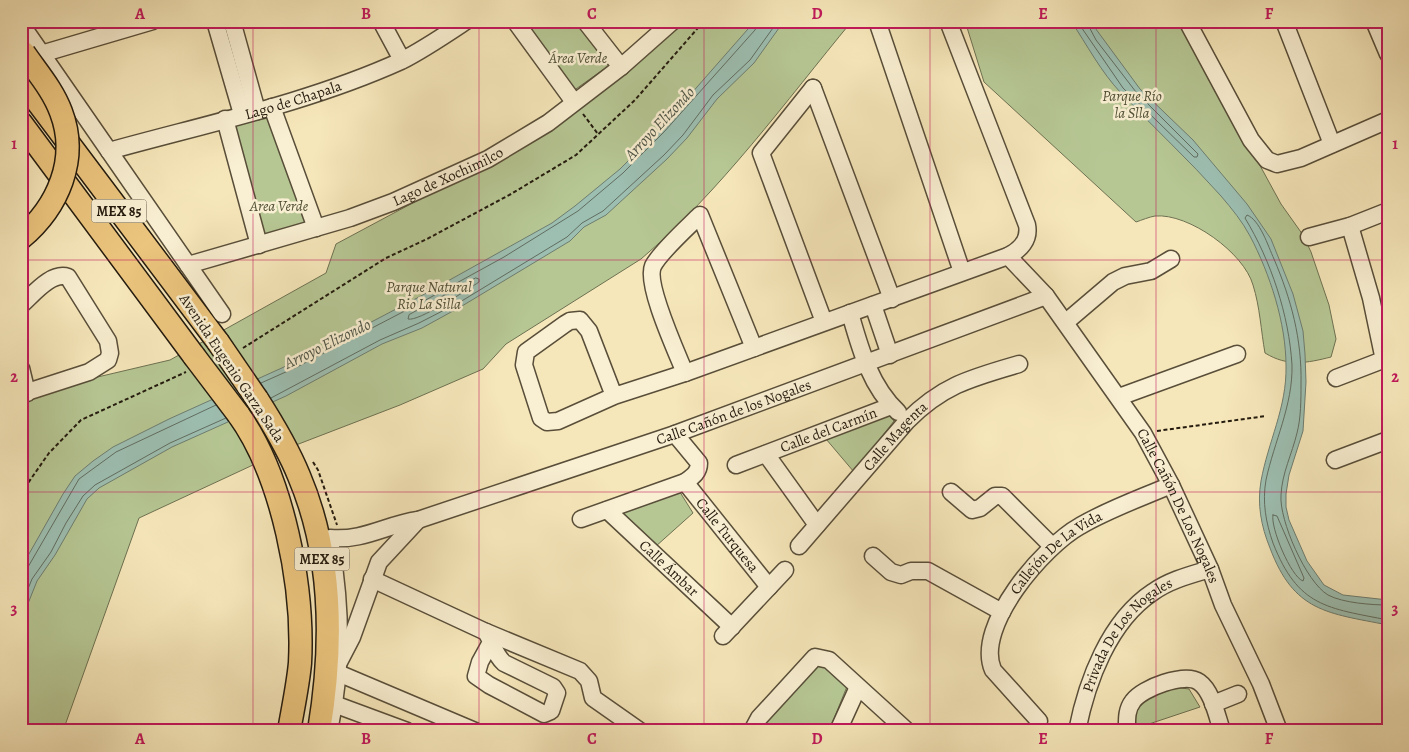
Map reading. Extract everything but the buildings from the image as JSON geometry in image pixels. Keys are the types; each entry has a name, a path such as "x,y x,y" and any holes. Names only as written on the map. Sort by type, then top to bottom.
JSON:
{"highway":[{"path":"21,238 39,221 58,194 64,175 67,146 62,112 29,52"},
{"name":"Avenida Eugenio Garza Sada","path":"21,80 218,342 282,440 300,478 316,532 328,616 328,670 319,731"},
{"name":"Avenida Eugenio Garza Sada","path":"21,123 249,429 270,477 282,511 294,569 300,627 300,664 289,731"}],"street":[{"path":"29,52 153,21"},
{"path":"215,21 257,111 316,228"},
{"path":"232,21 257,111"},
{"path":"381,21 402,60"},
{"name":"Lago de Chapala","path":"108,151 257,111 330,89 402,60 466,21"},
{"path":"515,21 574,102"},
{"path":"585,21 621,67"},
{"name":"Lago de Xochimilco","path":"188,265 316,228 393,202 488,159 532,134 621,67 673,21"},
{"path":"877,21 962,272"},
{"path":"614,396 589,331 580,320 570,320 526,352 524,359 539,414 546,422 558,421 614,396 685,373 892,299 1016,252 1025,241 1027,225 948,21"},
{"path":"1186,21 1251,140 1267,160 1277,164 1289,162 1388,120"},
{"path":"1284,21 1332,144"},
{"path":"1374,21 1388,54"},
{"path":"21,24 29,52 108,151 222,314"},
{"path":"824,322 761,153 813,88 892,299"},
{"path":"225,119 259,245"},
{"path":"1309,237 1350,226 1388,211"},
{"path":"685,373 654,292 651,277 656,262 700,215 754,348"},
{"path":"1336,378 1386,359 1350,226"},
{"name":"Calle Cañón De Los Nogales","path":"1008,256 1046,296 1066,322 1143,434 1171,485 1210,569 1223,605 1261,684 1279,731"},
{"path":"1066,322 1114,282 1125,276 1151,271 1171,259"},
{"path":"21,305 56,277 64,275 72,281 108,341 110,353 108,360 89,372 24,394 21,368"},
{"name":"Calle Cañón de los Nogales","path":"330,538 348,540 363,537 402,522 418,520 675,434 865,365 1046,296"},
{"path":"873,305 890,355"},
{"path":"850,313 865,365 891,406 907,421"},
{"path":"1118,397 1237,354"},
{"name":"Calle Magenta","path":"799,546 907,421 925,403 949,387 1019,364"},
{"name":"Calle del Carmín","path":"736,466 891,406"},
{"name":"Calle Turquesa","path":"581,519 685,482 696,474 699,465 675,434"},
{"path":"1335,460 1388,440"},
{"path":"766,454 817,524"},
{"path":"300,478 318,505 330,538 339,607 337,669 334,704 329,731"},
{"name":"Calle Turquesa","path":"685,482 769,587"},
{"name":"Callejón De La Vida","path":"1038,721 993,670 989,661 989,646 1002,612 1052,546 1079,526 1171,485"},
{"path":"951,492 972,510 980,508 995,496 1002,496 1052,546"},
{"name":"Calle Ámbar","path":"607,510 728,632 769,587"},
{"name":"Calle Cañón de los Nogales","path":"337,669 348,647 372,579 388,551 418,520"},
{"path":"873,556 891,572 901,575 911,571 928,571 1002,612"},
{"name":"Privada De Los Nogales","path":"1077,731 1083,698 1100,659 1122,622 1138,602 1154,591 1176,580 1210,569"},
{"path":"769,587 785,570"},
{"path":"372,579 489,637 580,671 589,681 593,698 640,731"},
{"path":"339,607 362,610"},
{"path":"489,637 498,657 504,663 553,687 557,693 551,711 544,714 476,676 489,637"},
{"path":"752,731 759,718 815,657 829,660 907,731"},
{"path":"337,669 475,731"},
{"path":"1127,731 1128,709 1133,700 1141,694 1180,678 1199,681 1205,688 1222,731"},
{"path":"838,731 858,687"},
{"path":"1212,704 1238,694"},
{"path":"334,704 407,731"}],"path":[{"path":"249,345 317,299 386,258 427,239 511,194 576,155 635,100 704,21"},
{"path":"574,102 598,135"},
{"path":"21,493 48,453 81,420 181,374"},
{"path":"1143,434 1266,416"}],"green space":[{"name":"Área Verde","path":"524,21 576,21 614,62 573,91"},
{"name":"Parque Natural Rio La Silla","path":"670,21 852,21 725,175 670,233 641,259 506,344 483,369 400,405 296,445 139,518 63,731 21,731 21,395 170,360 326,273 336,244 450,183 481,170"},
{"name":"Parque Río la Slla","path":"965,21 1181,21 1281,204 1303,235 1311,252 1329,305 1336,339 1331,357 1314,361 1290,362 1265,353 1259,310 1253,285 1248,273 1239,260 1213,237 1183,221 1155,216 1136,222 984,82"},
{"name":"Area Verde","path":"268,116 311,223 263,235 230,125"},
{"path":"887,413 894,421 854,472 826,439"},
{"path":"678,489 693,513 655,547 625,519 623,508"},
{"path":"818,662 848,684 829,731 757,731"},
{"path":"1174,687 1189,689 1200,707 1137,728 1133,713 1140,698"}],"water":[{"path":"755,21 784,21 754,63 717,99 687,138 606,215 584,227 570,241 422,328 382,344 286,396 172,447 99,488 87,499 55,555 37,581 21,621 21,568 75,476 93,461 113,447 169,419 295,362 419,297 552,223 620,169 661,128"},
{"path":"1071,21 1090,21 1140,89 1193,140 1247,204 1271,239 1293,294 1303,331 1305,354 1306,382 1303,431 1289,475 1286,494 1289,520 1307,561 1324,585 1343,595 1388,600 1388,625 1347,617 1315,606 1290,585 1279,569 1264,531 1259,498 1264,467 1284,396 1286,366 1280,316 1264,266 1244,225 1233,210 1197,170 1114,85"}],"water label":[{"name":"Arroyo Elizondo","path":"659,123"},
{"name":"Arroyo Elizondo","path":"327,343"}]}
